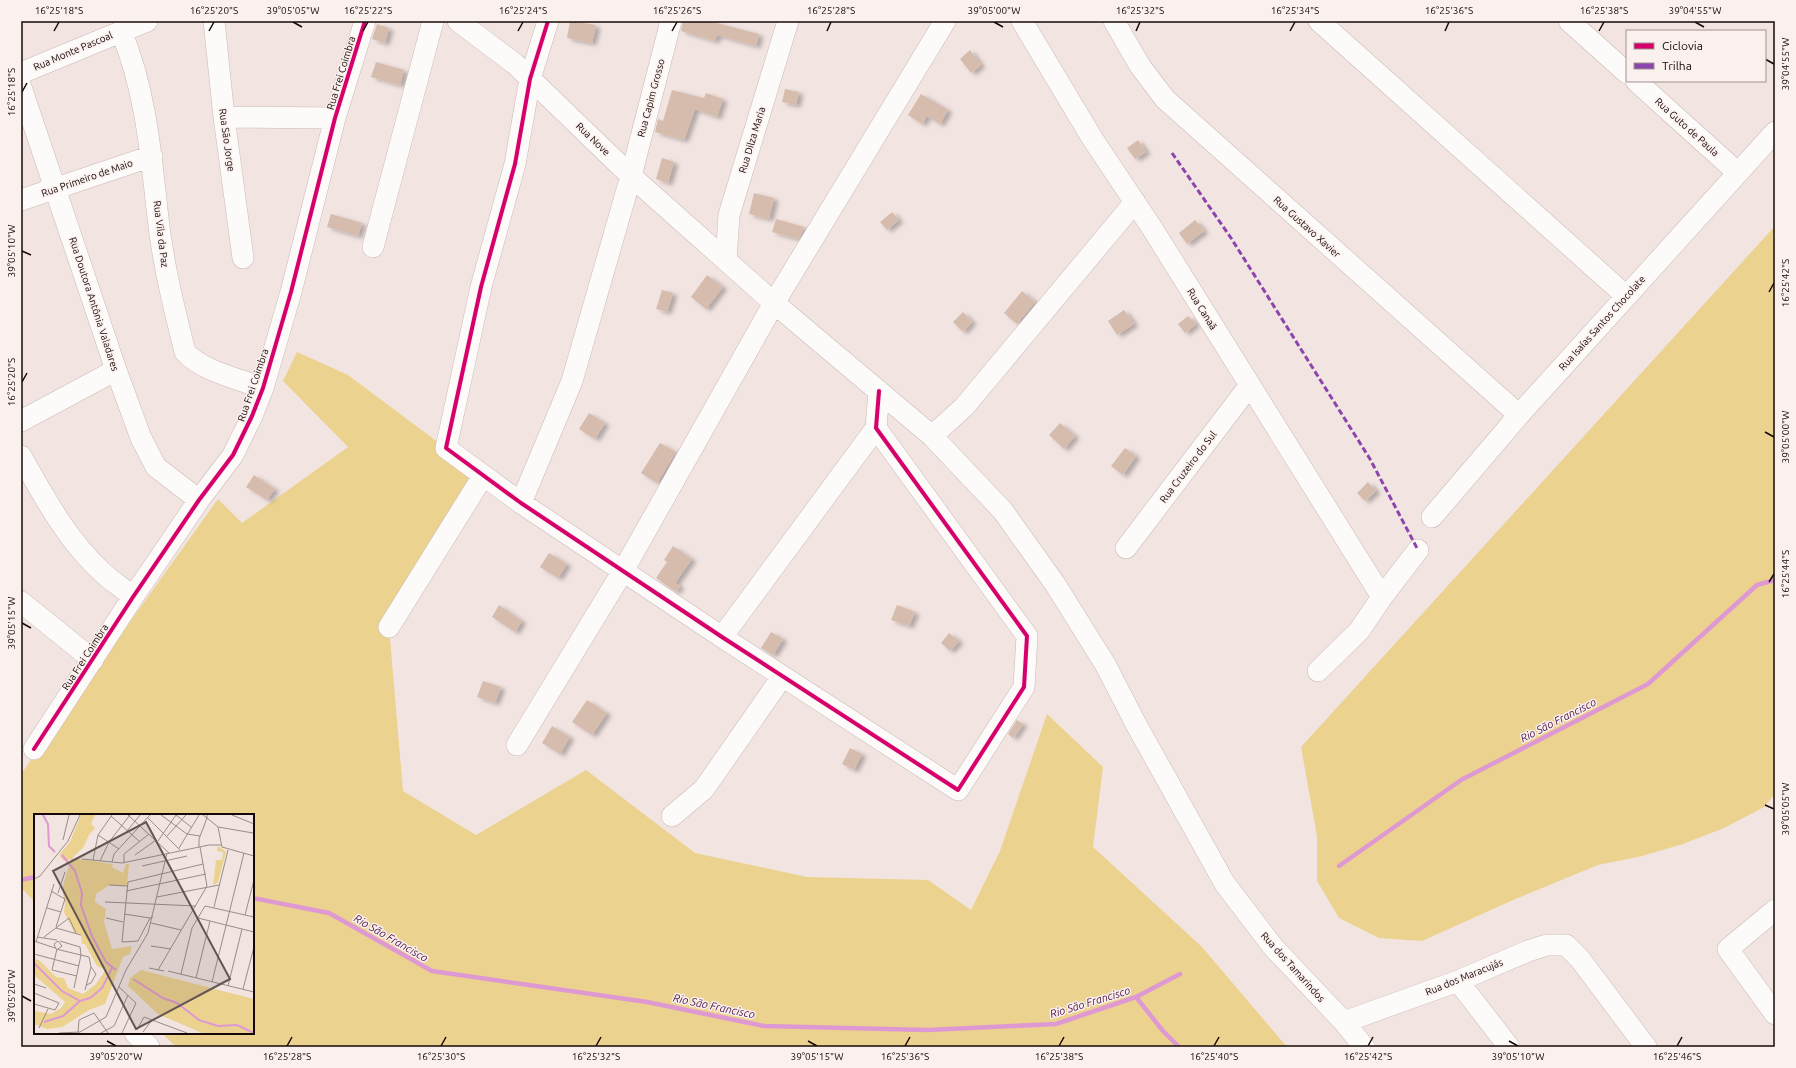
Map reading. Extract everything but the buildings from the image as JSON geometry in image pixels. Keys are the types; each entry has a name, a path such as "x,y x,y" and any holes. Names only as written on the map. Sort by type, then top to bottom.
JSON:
{"street":[{"name":"Rua Monte Pascoal","path":"21,73 147,21"},
{"name":"Rua São Jorge","path":"214,21 224,117 243,258"},
{"name":"Rua Frei Coimbra","path":"34,749 133,596 199,500 233,455 252,416 263,388 290,292 335,118 365,21"},
{"path":"373,247 433,21"},
{"name":"Rua Nove","path":"458,21 515,64 631,176 774,303 932,436"},
{"path":"548,21 530,79 515,164 481,287 446,448 521,503 623,570 722,638 958,790 1024,687 1027,636 876,428"},
{"name":"Rua Capim Grosso","path":"521,503 572,381 631,176 671,21"},
{"name":"Rua Dilza Maria","path":"726,260 729,215 788,21"},
{"path":"517,745 623,570 774,303 945,21"},
{"name":"Rua Canaã","path":"1022,21 1092,138 1250,385 1382,597"},
{"name":"Rua Gustavo Xavier","path":"1114,21 1140,66 1165,99 1519,415"},
{"path":"1319,21 1626,296"},
{"path":"1569,21 1626,72"},
{"name":"Rua Vila da Paz","path":"121,31 136,73 152,156 165,267 185,352 190,358 201,365 263,388"},
{"name":"Rua Guto de Paula","path":"1637,82 1738,173"},
{"name":"Rua Doutora Antônia Valadares","path":"21,87 116,370 141,438 156,467 199,500"},
{"path":"224,117 335,118"},
{"name":"Rua Isaías Santos Chocolate","path":"1432,517 1519,415 1775,132"},
{"name":"Rua Primeiro de Maio","path":"21,200 152,156"},
{"path":"932,436 964,407 1134,202"},
{"path":"21,421 116,370"},
{"name":"Rua Cruzeiro do Sul","path":"1126,548 1250,385"},
{"path":"722,638 876,428 879,391"},
{"name":"Rua dos Tamarindos","path":"932,436 1003,510 1055,584 1105,664 1137,726 1225,884 1274,948 1344,1022 1364,1047"},
{"path":"21,456 51,509 78,545 102,572 133,596"},
{"path":"389,627 483,476"},
{"path":"1318,671 1360,631 1382,597 1418,550"},
{"path":"21,602 93,660"},
{"path":"672,816 704,789 782,677"},
{"path":"1775,910 1728,949 1775,1014"},
{"name":"Rua dos Maracujás","path":"1344,1022 1458,981 1528,951 1547,945 1566,944 1580,959 1646,1047"},
{"path":"1458,981 1509,1047"},
{"path":"137,1034 149,1047"}],"shaded area":[{"path":"1775,226 1775,794 1764,807 1724,828 1683,844 1642,856 1598,865 1513,900 1422,941 1379,938 1339,918 1317,881 1317,836 1301,747"},
{"path":"297,352 348,375 483,476 389,627 403,791 476,835 586,770 695,853 807,877 928,880 971,910 1000,851 1047,714 1103,767 1093,847 1202,947 1287,1047 176,1047 163,1034 254,1034 254,814 34,814 34,901 21,888 21,774 218,499 242,523 348,447 283,381"}],"waterway":[{"name":"Rio São Francisco","path":"1339,866 1461,780 1648,684 1757,585 1775,580"},
{"name":"Rio São Francisco","path":"21,880 34,877"},
{"name":"Rio São Francisco","path":"254,898 329,913 432,971 647,1002 764,1026 928,1030 1056,1024 1136,997 1180,974"},
{"path":"1136,997 1163,1031 1179,1047"}],"marked path":[{"path":"1172,153 1231,238 1370,459 1418,550"}],"cycle path":[{"path":"34,749 133,597 199,500 233,455 252,416 263,388 291,292 335,118 365,21"},
{"path":"548,21 530,79 515,164 481,287 446,448 521,503 722,637 958,790 1024,687 1027,636 876,428 879,391"}]}
